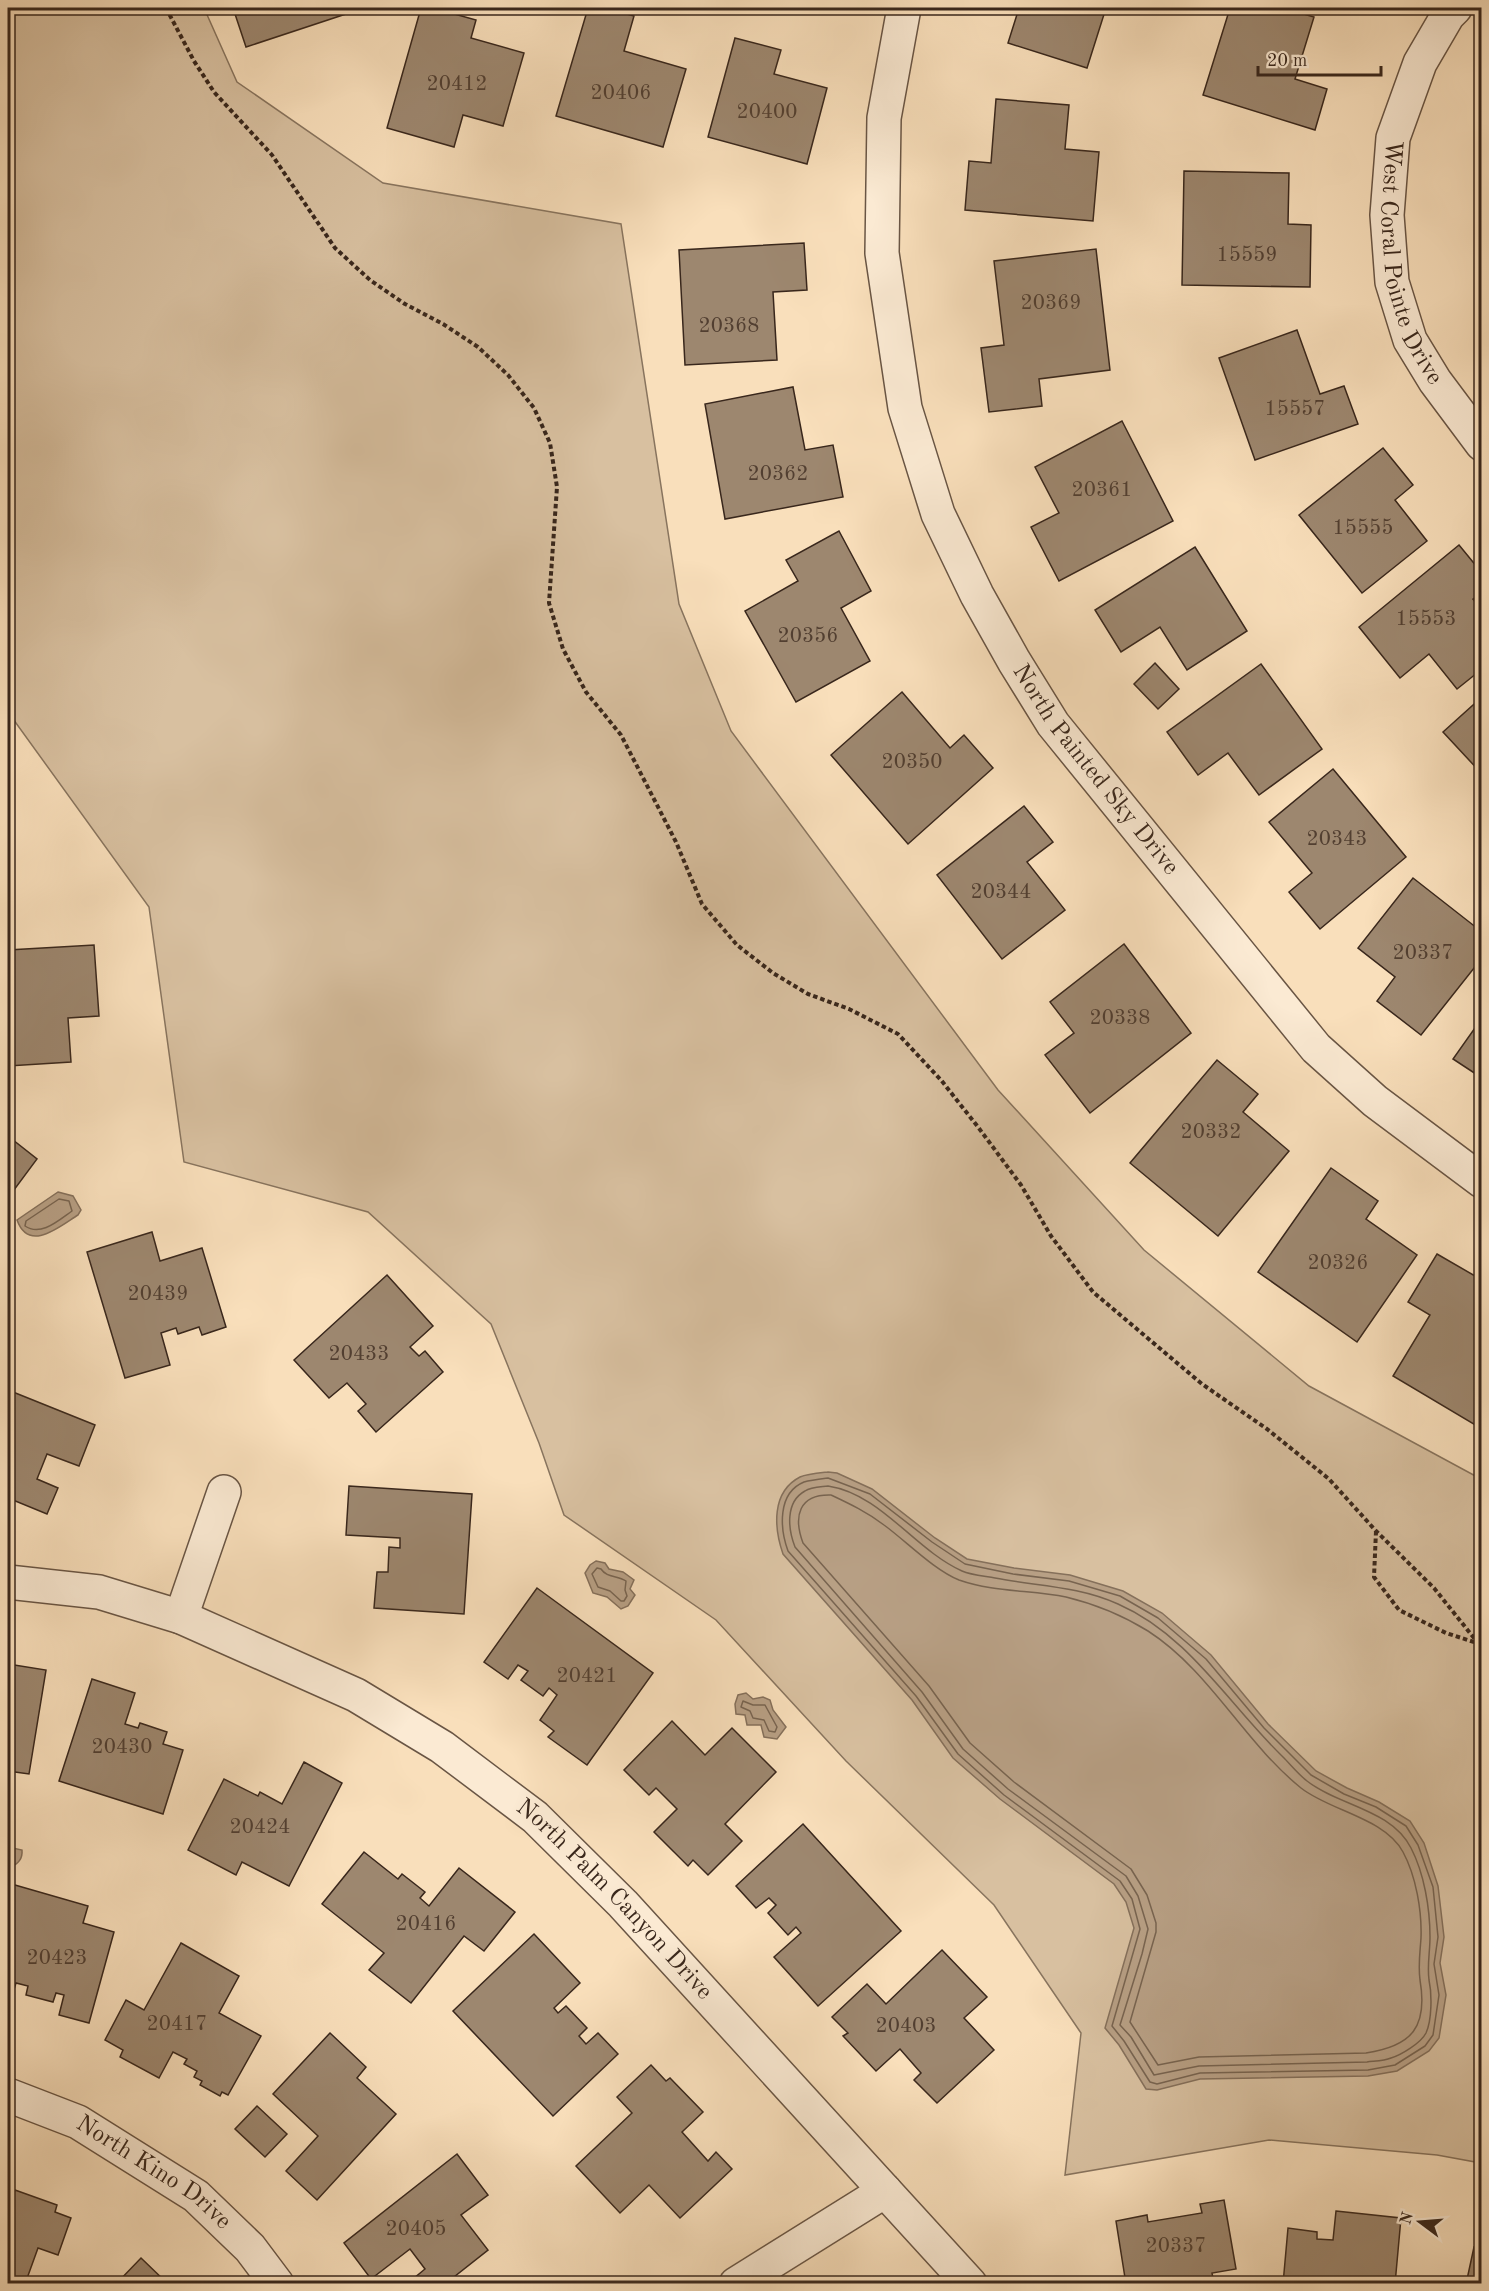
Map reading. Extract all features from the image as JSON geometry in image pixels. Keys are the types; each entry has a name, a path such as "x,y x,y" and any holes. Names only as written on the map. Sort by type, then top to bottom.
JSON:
{"street":[{"name":"North Painted Sky Drive","path":"903,8 884,118 882,253 905,408 938,514 977,595 1053,724 1316,1048 1375,1101 1482,1181"},
{"name":"West Coral Pointe Drive","path":"1455,8 1448,15 1420,63 1393,138 1387,215 1392,282 1410,340 1435,381 1482,444"},
{"path":"181,1617 224,1492"},
{"name":"North Palm Canyon Drive","path":"8,1582 99,1592 181,1617 356,1695 442,1747 535,1817 623,1904 970,2283"},
{"name":"North Kino Drive","path":"8,2095 78,2122 196,2196 250,2248 277,2283"},
{"path":"736,2283 885,2191"}],"path":[{"path":"166,8 194,62 214,92 272,155 334,248 370,280 405,304 443,324 478,347 508,375 534,408 550,443 557,487 549,603 562,649 586,692 621,735 676,842 702,904 737,945 773,973 808,994 849,1009 898,1034 941,1080 978,1127 1021,1185 1052,1236 1093,1292 1202,1384 1267,1430 1329,1479 1376,1531 1434,1588 1480,1646"},
{"path":"1376,1531 1374,1577 1399,1610 1446,1633 1480,1646"}],"shaded area":[{"path":"8,8 204,8 237,82 383,183 621,224 679,604 731,731 998,1090 1144,1250 1309,1386 1481,1479 1481,2163 1437,2155 1269,2140 1065,2175 1081,2033 994,1905 846,1761 716,1620 564,1515 539,1443 491,1324 368,1212 184,1162 149,907 8,712"}],"water":[{"path":"58,1192 73,1196 81,1210 78,1215 54,1231 45,1234 29,1235 22,1230 17,1220"},
{"path":"828,1472 837,1473 872,1489 935,1538 967,1559 1070,1575 1123,1591 1162,1613 1211,1655 1268,1724 1316,1771 1379,1802 1410,1821 1424,1843 1438,1886 1444,1937 1440,1963 1446,1995 1439,2038 1429,2051 1397,2071 1368,2076 1200,2079 1157,2090 1146,2089 1119,2045 1105,2028 1134,1928 1126,1902 1114,1884 1000,1799 953,1758 912,1700 783,1554 778,1533 777,1511 784,1492 800,1477"},
{"path":"596,1561 605,1563 609,1569 623,1572 634,1580 630,1589 635,1595 628,1606 621,1609 607,1597 593,1593 585,1573"},
{"path":"746,1693 753,1699 763,1697 770,1700 773,1710 786,1727 777,1739 764,1737 761,1725 747,1725 745,1715 736,1714 735,1704 738,1695"},
{"path":"8,1847 22,1850 22,1854 18,1862 8,1870"}],"building":[{"path":"233,8 347,8 349,13 246,47"},
{"path":"421,8 433,8 476,20 471,38 524,53 503,126 463,115 454,147 387,128"},
{"path":"588,8 605,8 634,16 624,51 686,69 663,147 556,116"},
{"path":"1019,8 1106,8 1087,68 1008,43"},
{"path":"1230,8 1283,8 1314,17 1295,79 1327,89 1315,130 1203,95"},
{"path":"735,38 781,50 774,74 827,88 807,164 708,137"},
{"path":"996,99 1069,105 1065,149 1099,152 1093,221 965,210 969,161 991,163"},
{"path":"1184,171 1289,173 1288,224 1311,225 1310,287 1182,285"},
{"path":"804,243 807,290 773,292 777,360 685,365 679,250"},
{"path":"1096,249 1110,370 1039,379 1042,406 989,412 981,348 1004,345 994,261"},
{"path":"1297,330 1320,394 1344,386 1358,424 1255,460 1219,358"},
{"path":"793,387 805,450 833,445 843,497 725,519 705,404"},
{"path":"1122,421 1173,521 1059,581 1031,527 1059,513 1035,467"},
{"path":"1383,448 1413,485 1395,500 1427,541 1362,593 1299,515"},
{"path":"839,531 871,591 841,608 870,661 796,702 745,611 798,581 786,560"},
{"path":"1459,545 1482,573 1482,592 1473,599 1482,610 1482,669 1457,689 1429,654 1400,678 1359,627"},
{"path":"1195,547 1247,631 1187,670 1160,627 1121,652 1095,610"},
{"path":"1155,663 1179,689 1158,709 1134,684"},
{"path":"1261,664 1322,749 1259,795 1228,753 1198,775 1167,732"},
{"path":"902,692 950,748 964,735 993,768 908,844 831,755"},
{"path":"1482,697 1482,774 1443,732"},
{"path":"1333,769 1406,857 1320,929 1289,892 1312,873 1269,822"},
{"path":"1024,806 1053,842 1027,862 1065,910 1002,959 937,875"},
{"path":"1413,878 1482,932 1482,958 1421,1035 1377,1001 1395,977 1358,948"},
{"path":"1124,944 1191,1033 1090,1113 1045,1055 1074,1033 1050,1002"},
{"path":"94,945 99,1016 68,1018 71,1062 8,1066 8,950"},
{"path":"1482,1018 1482,1078 1453,1059"},
{"path":"1217,1060 1258,1094 1243,1112 1289,1151 1218,1236 1130,1163"},
{"path":"8,1136 37,1159 8,1198"},
{"path":"1331,1168 1378,1201 1366,1219 1417,1255 1357,1342 1258,1272"},
{"path":"152,1232 160,1261 202,1248 226,1327 202,1335 199,1327 178,1334 176,1328 161,1333 170,1365 125,1378 87,1252"},
{"path":"1437,1254 1482,1280 1482,1429 1393,1376 1430,1315 1408,1302"},
{"path":"387,1275 433,1326 410,1347 419,1356 425,1351 443,1372 376,1432 358,1411 366,1404 347,1383 329,1398 294,1360"},
{"path":"8,1390 95,1425 79,1466 47,1454 37,1479 58,1488 47,1514 8,1498"},
{"path":"349,1486 472,1494 464,1614 374,1608 377,1572 388,1572 389,1547 400,1548 400,1538 346,1535"},
{"path":"537,1588 653,1673 587,1765 548,1737 554,1731 540,1720 557,1695 549,1688 543,1696 521,1680 528,1671 518,1665 508,1679 484,1662"},
{"path":"8,1664 46,1670 29,1774 8,1771"},
{"path":"92,1679 135,1693 125,1724 138,1728 140,1723 167,1732 163,1744 183,1750 163,1814 59,1781"},
{"path":"672,1721 705,1755 732,1728 776,1772 725,1824 742,1841 708,1875 693,1860 688,1866 654,1832 677,1809 656,1788 649,1795 624,1770"},
{"path":"304,1762 342,1783 289,1886 242,1862 236,1875 188,1850 224,1779 258,1796 260,1792 282,1804"},
{"path":"803,1824 901,1931 818,2006 774,1957 801,1933 796,1927 788,1935 768,1913 776,1905 769,1898 756,1908 736,1886"},
{"path":"364,1852 398,1879 402,1874 425,1892 420,1898 429,1906 459,1868 515,1912 484,1951 464,1936 411,2003 369,1970 384,1953 322,1904"},
{"path":"8,1883 88,1906 83,1923 114,1932 89,2023 59,2015 64,1995 56,1993 53,2002 26,1995 28,1986 16,1983 8,2009"},
{"path":"534,1934 580,1983 554,2008 558,2013 566,2006 587,2028 579,2036 586,2044 598,2033 618,2054 553,2116 453,2011"},
{"path":"181,1943 239,1976 219,2013 261,2036 228,2095 222,2092 220,2096 200,2085 202,2081 194,2077 197,2071 184,2064 187,2059 173,2052 159,2078 120,2057 123,2050 105,2040 126,2000 144,2010"},
{"path":"942,1950 987,1997 964,2018 994,2050 937,2103 914,2080 921,2073 900,2049 876,2071 843,2036 848,2033 832,2017 867,1984 886,2004"},
{"path":"330,2033 366,2067 357,2078 396,2114 317,2200 286,2171 318,2136 273,2094"},
{"path":"651,2065 666,2081 670,2078 703,2112 682,2132 708,2161 716,2152 732,2169 680,2218 649,2185 620,2213 576,2166 632,2113 617,2097"},
{"path":"257,2106 287,2134 265,2157 235,2129"},
{"path":"457,2154 488,2195 461,2215 488,2250 445,2284 416,2284 413,2279 425,2269 410,2249 371,2279 344,2243"},
{"path":"15,2190 57,2205 55,2212 71,2218 58,2255 38,2248 25,2284 8,2284 8,2212"},
{"path":"1224,2200 1236,2269 1212,2273 1214,2284 1126,2284 1116,2221 1147,2215 1148,2222 1202,2213 1200,2204"},
{"path":"1336,2211 1401,2218 1395,2284 1283,2284 1288,2228 1317,2232 1317,2239 1333,2240"},
{"path":"1474,2247 1482,2249 1482,2284 1466,2284"},
{"path":"141,2258 168,2284 116,2284"}]}
